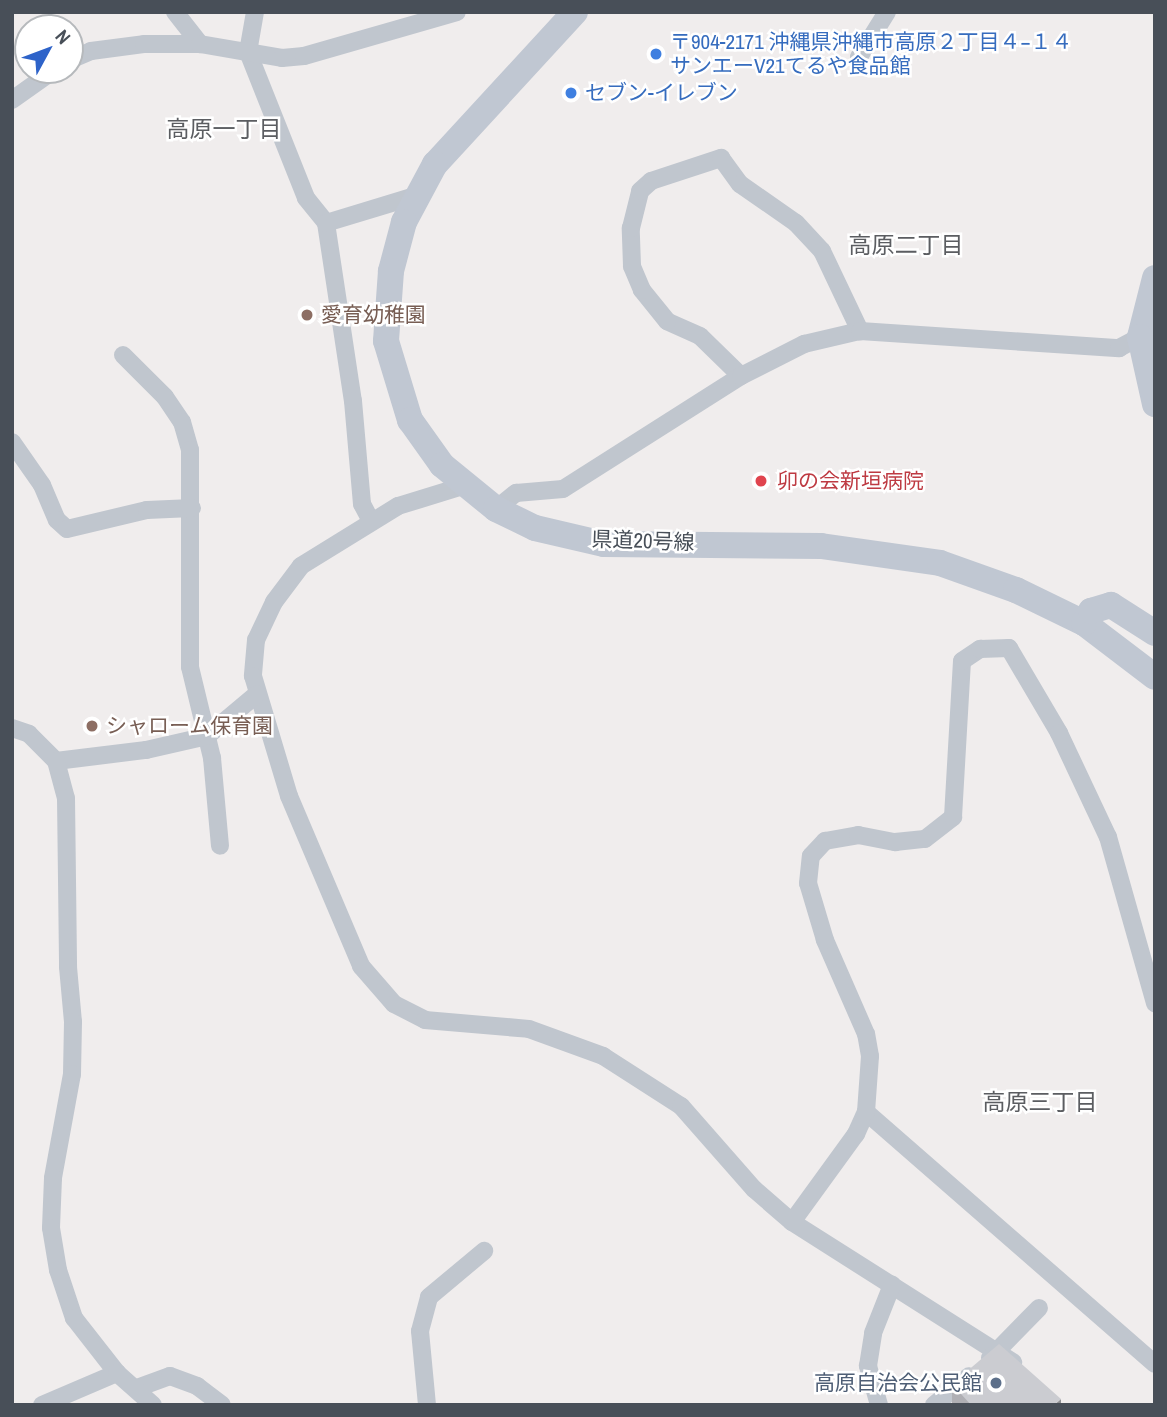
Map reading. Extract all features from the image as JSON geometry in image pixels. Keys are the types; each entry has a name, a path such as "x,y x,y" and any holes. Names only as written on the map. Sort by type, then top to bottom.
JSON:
{"main road":[{"name":"県道20号線","path":"575,12 435,164 404,222 391,271 386,341 410,419 463,486 496,509 535,528 604,544 821,546 911,557 978,575 1084,623 1155,677"},
{"path":"1155,278 1140,337 1155,404"},
{"path":"1084,623 1091,611 1111,604 1155,633"}],"street":[{"path":"176,12 200,44"},
{"path":"256,12 248,52 306,198 326,223 354,401 362,504 371,522"},
{"path":"84,54 144,44 200,44 248,52 304,56 457,12"},
{"path":"859,57 887,12"},
{"path":"12,100 34,84"},
{"path":"741,376 701,336 667,321 642,290 632,266 631,228 640,191 651,181 721,158 740,184 796,223 822,251 860,331"},
{"path":"326,223 418,195"},
{"path":"496,509 516,493 563,489 741,376 804,344 860,331 1119,348 1140,337"},
{"path":"123,355 165,397 182,422 190,450 190,667 220,812 220,846"},
{"path":"12,442 42,485 57,520 67,529 147,510 192,508"},
{"path":"463,486 398,506 301,566 274,602 256,640 253,676 289,796 361,966 379,990 394,1004 425,1020 529,1029 603,1056 681,1106 754,1189 792,1222 999,1350 1027,1374"},
{"path":"792,1222 856,1134 866,1112 870,1056 866,1034 818,917 808,883 811,856 825,841 858,835 895,842 925,839 953,817 962,661 980,649 1009,648 1059,733 1108,837 1155,1003"},
{"path":"56,761 146,750 206,736 257,694"},
{"path":"12,728 29,734 56,761 66,798 68,967 73,1022 72,1074 53,1178 51,1228 58,1270 74,1318 117,1373 153,1405"},
{"path":"866,1112 1155,1364"},
{"path":"427,1405 420,1331 429,1297 484,1251"},
{"path":"878,1405 868,1366 873,1333 892,1285"},
{"path":"934,1405 999,1350 1039,1308"},
{"path":"42,1405 117,1373"},
{"path":"137,1388 170,1376 197,1386 222,1405"}],"building":[{"path":"999,1344 1061,1399 1054,1405 971,1405 952,1384"}],"place":[{"name":"〒904-2171 沖縄県沖縄市高原２丁目４−１４ サンエーV21てるや食品館","path":"656,54"},
{"name":"セブン-イレブン","path":"571,93"},
{"name":"愛育幼稚園","path":"307,315"},
{"name":"卯の会新垣病院","path":"761,481"},
{"name":"シャローム保育園","path":"92,726"},
{"name":"高原自治会公民館","path":"996,1383"}],"district":[{"name":"高原一丁目","path":"224,129"},
{"name":"高原二丁目","path":"906,245"},
{"name":"高原三丁目","path":"1040,1102"}]}
